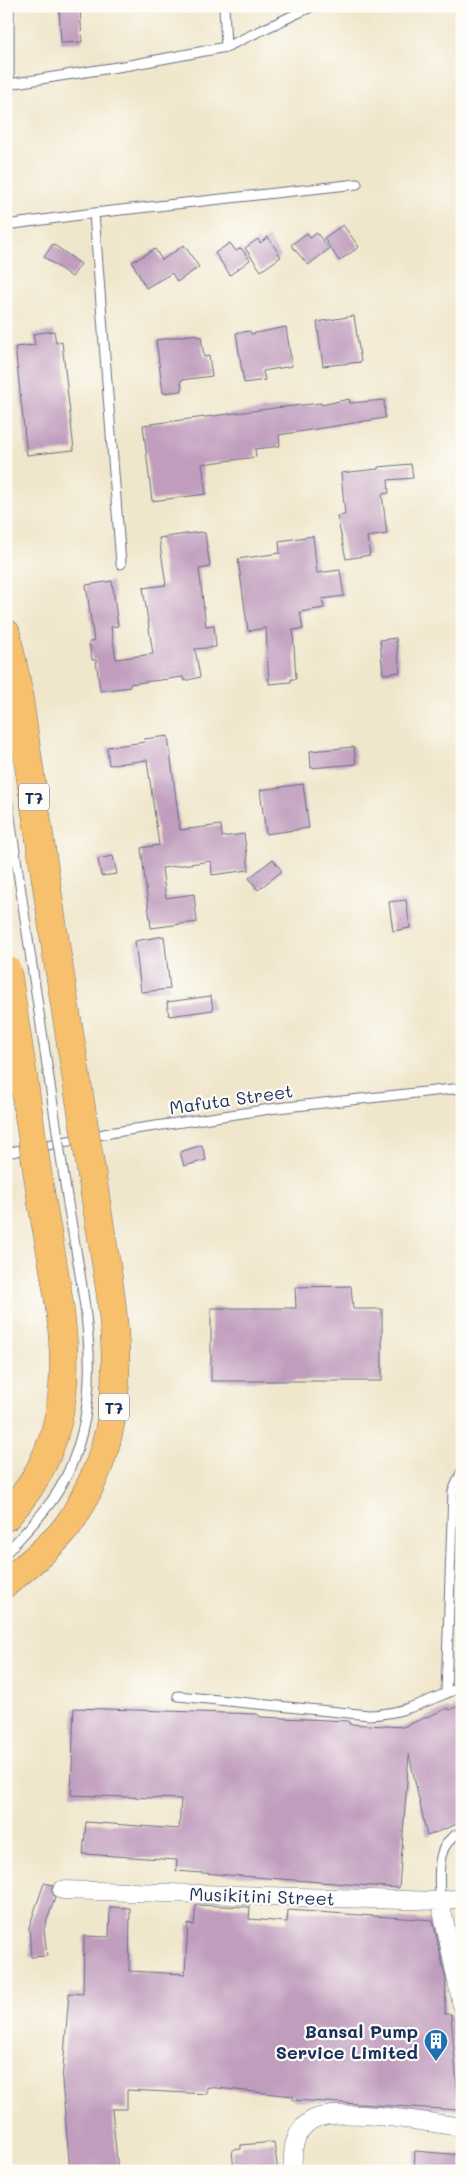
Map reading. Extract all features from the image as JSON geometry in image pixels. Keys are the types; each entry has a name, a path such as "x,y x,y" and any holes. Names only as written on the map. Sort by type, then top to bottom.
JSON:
{"highway":[{"name":"T7","path":"6,633 16,679 113,1311 117,1352 115,1401 106,1445 96,1474 79,1508 60,1534 6,1583"},
{"path":"6,1517 40,1471 56,1434 64,1386 65,1359 59,1306 55,1200 15,968"}],"street":[{"name":"Musikitini Street","path":"62,1890 440,1901 462,1898"},
{"path":"440,1901 462,2005"},
{"path":"293,2171 293,2146 297,2136 303,2126 312,2119 323,2115 348,2114 462,2127"}],"lane":[{"path":"6,107 10,84 10,6"},
{"path":"224,6 226,48"},
{"path":"10,84 226,48 313,6"},
{"path":"6,225 94,213 357,184"},
{"path":"94,213 121,564"},
{"path":"6,791 15,968"},
{"name":"Mafuta Street","path":"6,1153 115,1132 277,1108 462,1088"},
{"path":"6,1553 38,1518 59,1490 76,1456 86,1424 90,1385 87,1325 55,1200"},
{"path":"446,1693 453,1491 462,1471"},
{"path":"178,1696 369,1715 389,1714 413,1708 462,1686"},
{"path":"440,1901 441,1854 450,1838 462,1832"}],"building":[{"path":"59,6 80,6 82,42 61,43"},
{"path":"343,225 359,247 339,261 324,238"},
{"path":"307,233 310,238 317,233 329,249 308,265 291,245"},
{"path":"268,237 281,257 261,271 245,248 258,239 260,243"},
{"path":"230,243 236,251 241,248 250,260 230,275 215,253"},
{"path":"53,244 81,264 72,277 44,257"},
{"path":"184,245 199,267 177,282 172,273 146,288 132,262 155,249 162,260"},
{"path":"354,316 361,362 323,366 317,322"},
{"path":"286,327 292,366 263,371 265,380 244,383 236,333 250,331 251,334"},
{"path":"54,331 56,343 62,342 74,450 27,455 15,347 35,345 33,334"},
{"path":"197,334 197,337 201,336 204,357 209,356 212,376 181,380 182,391 163,393 156,340"},
{"path":"349,399 350,403 384,400 385,418 279,435 280,446 255,449 256,457 202,464 206,494 152,501 143,425 275,408 321,403 321,405"},
{"path":"411,464 413,478 388,480 389,493 382,494 387,534 367,537 370,555 346,559 337,516 345,515 341,473"},
{"path":"200,532 205,533 210,567 199,569 206,626 214,625 216,647 195,649 200,677 184,681 183,677 130,684 130,687 100,691 96,660 92,660 89,642 94,641 86,585 112,581 118,626 111,627 116,659 153,654 143,588 166,585 159,538"},
{"path":"313,536 317,573 340,570 344,596 322,599 324,608 300,612 303,629 293,630 296,679 291,679 291,682 269,684 266,628 248,631 238,559 280,553 279,541"},
{"path":"396,638 400,672 383,674 380,640"},
{"path":"168,736 180,830 221,825 222,837 244,834 249,870 212,875 211,861 162,868 166,898 194,894 197,922 151,928 141,848 159,845 147,760 109,765 107,747 145,742 144,739"},
{"path":"354,747 356,764 311,768 310,751"},
{"path":"303,784 309,828 266,834 260,790"},
{"path":"113,856 117,874 101,876 98,859"},
{"path":"273,859 282,871 258,890 249,878"},
{"path":"406,900 410,928 393,931 389,902"},
{"path":"164,936 170,989 141,992 135,941"},
{"path":"211,996 213,1010 169,1016 167,1002"},
{"path":"202,1145 206,1160 184,1166 180,1152"},
{"path":"351,1286 353,1309 382,1309 382,1381 211,1381 211,1308 296,1308 295,1287"},
{"path":"462,1705 462,1822 427,1836 409,1754 399,1888 176,1871 177,1860 83,1854 86,1822 179,1829 181,1799 71,1795 74,1708 257,1714 261,1717 349,1721 349,1724 403,1727 448,1708 449,1710"},
{"path":"44,1883 53,1885 51,1890 55,1898 44,1929 47,1956 31,1957 29,1927"},
{"path":"196,1905 250,1907 249,1919 287,1922 288,1910 433,1920 446,1980 445,2014 451,2014 459,2110 293,2100 293,2096 207,2087 207,2094 127,2090 127,2109 112,2109 118,2171 70,2171 62,2081 69,1993 83,1994 84,1936 109,1937 110,1907 130,1908 129,1971 185,1974 188,1924 194,1925"},
{"path":"274,2142 278,2171 234,2171 232,2150 241,2149 241,2145"},
{"path":"415,2151 462,2155 462,2171 414,2171"}],"place":[{"name":"Bansal Pump Service Limited","path":"436,2062"}]}
